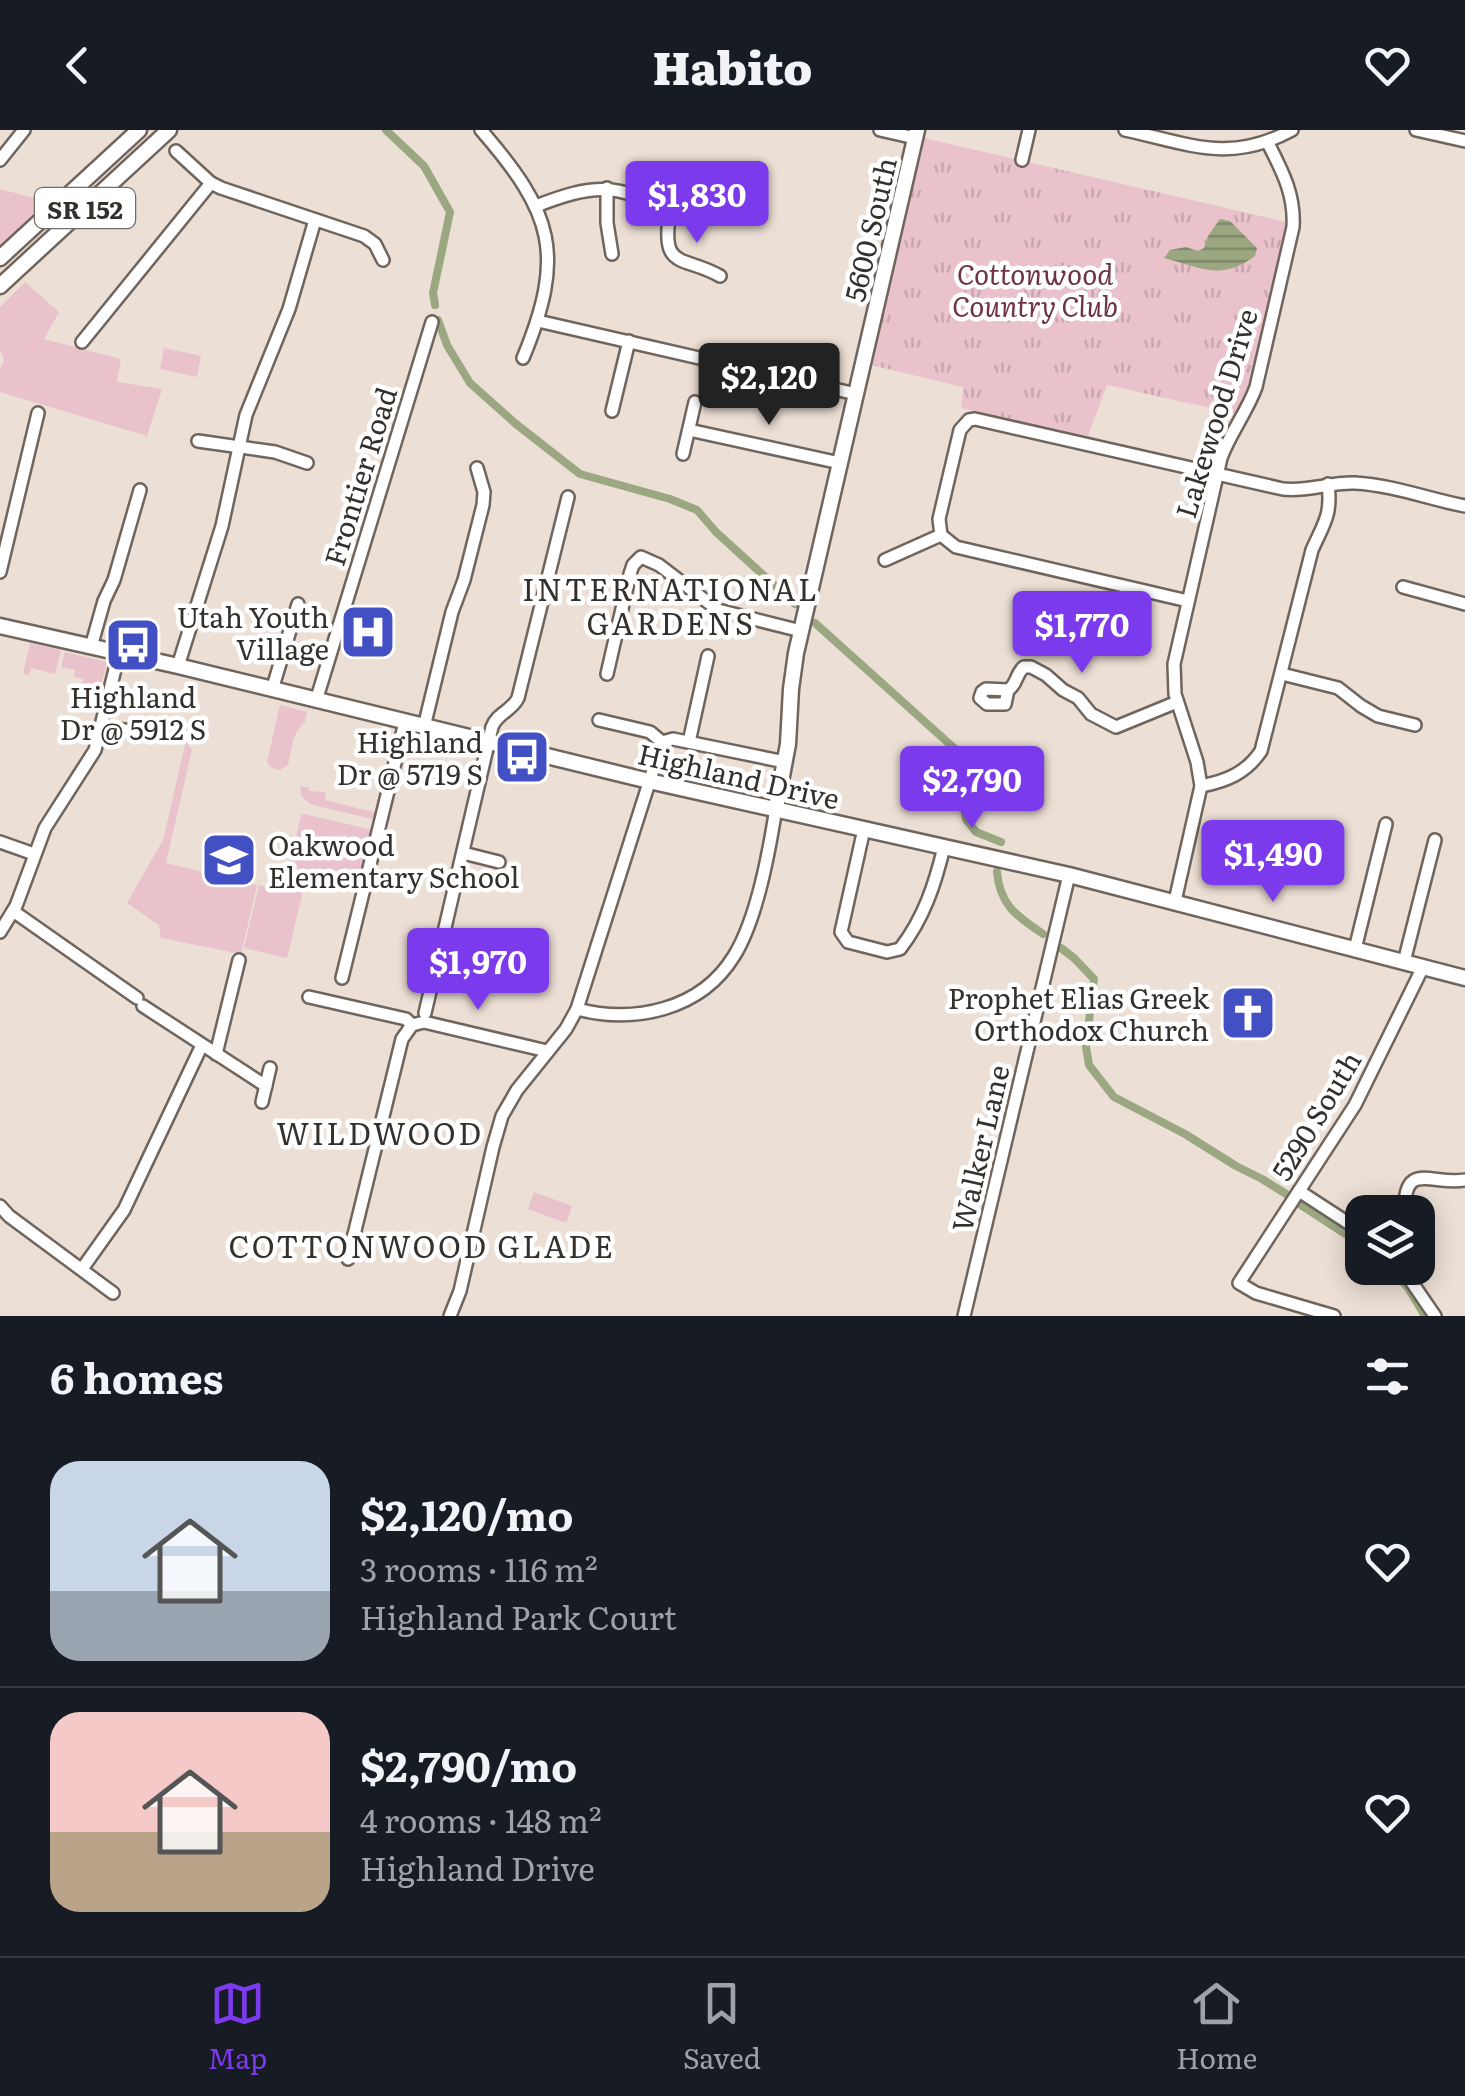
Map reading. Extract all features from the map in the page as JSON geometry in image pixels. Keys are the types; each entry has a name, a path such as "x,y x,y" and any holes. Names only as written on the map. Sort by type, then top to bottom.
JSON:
{"main road":[{"name":"SR 152","path":"0,258 138,130"},
{"name":"SR 152","path":"0,286 170,130"},
{"name":"5600 South","path":"776,808 801,631 916,134"},
{"name":"Highland Drive","path":"0,626 650,781 1070,875 1465,978"}],"street":[{"path":"0,160 24,130"},
{"path":"481,130 515,171 543,226 548,262 545,295 522,358"},
{"path":"880,130 916,134"},
{"path":"1022,160 1029,130"},
{"path":"1130,130 1214,150 1268,143 1292,130"},
{"path":"1421,130 1465,142"},
{"name":"Lakewood Drive","path":"1174,902 1201,786 1174,687 1174,664 1218,473 1229,437 1256,387 1293,227 1289,186 1268,143"},
{"path":"176,152 211,183 244,198 364,236 384,260"},
{"path":"82,342 211,183"},
{"path":"536,206 572,192 608,188 640,196 670,212 666,235 670,252 680,261 720,276"},
{"path":"608,188 607,222 612,254"},
{"path":"178,666 222,526 246,415 289,309 315,220"},
{"path":"538,321 856,394"},
{"name":"Frontier Road","path":"316,701 432,322"},
{"path":"612,411 630,341"},
{"path":"683,454 695,402"},
{"path":"0,572 38,413"},
{"path":"1188,602 956,548 941,534 939,519 960,430 968,420 984,420 1294,490 1328,484 1371,485 1465,506"},
{"path":"689,430 840,463"},
{"path":"198,442 282,454 307,463"},
{"path":"424,726 483,505 477,468"},
{"path":"1201,786 1244,771 1266,738 1312,550 1328,520 1328,484"},
{"path":"90,647 140,490"},
{"path":"426,1013 489,740 495,720 518,698 568,498"},
{"path":"885,560 941,534"},
{"path":"607,674 630,574 641,557 659,565 718,610 801,631"},
{"path":"1403,587 1465,604"},
{"path":"272,690 298,604"},
{"path":"0,932 14,911 48,823 93,754 120,654"},
{"path":"689,742 708,656"},
{"path":"1008,690 1022,668 1033,668 1076,695 1090,714 1116,727 1178,702"},
{"path":"687,669 704,673"},
{"path":"1282,674 1338,688 1378,716 1415,725"},
{"path":"599,720 648,731 662,742"},
{"path":"342,978 406,722"},
{"path":"102,726 159,733"},
{"path":"662,742 673,738 785,762"},
{"path":"450,1316 460,1291 499,1125 512,1098 566,1030 577,1009 662,742"},
{"path":"577,1009 608,1015 649,1014 682,1002 712,981 730,962 746,932 776,808"},
{"path":"1355,949 1386,824"},
{"path":"864,829 842,932 848,942 887,952 900,949 924,911 944,847"},
{"path":"1404,962 1435,840"},
{"path":"0,842 34,854"},
{"path":"462,853 499,862"},
{"name":"Walker Lane","path":"964,1316 1070,875"},
{"path":"14,911 266,1086"},
{"path":"216,1054 238,960"},
{"name":"5290 South","path":"1334,1316 1266,1296 1239,1283 1355,1105 1423,967"},
{"path":"309,997 406,1019 412,1025"},
{"path":"348,1259 402,1039 412,1025 424,1022 548,1052"},
{"path":"82,1269 124,1210 202,1045"},
{"path":"262,1102 270,1068"},
{"path":"1407,1195 1408,1187 1416,1179 1465,1180"},
{"path":"1295,1198 1345,1223"},
{"path":"0,1206 113,1293"},
{"path":"1414,1285 1435,1316"}],"green space":[{"name":"Cottonwood Country Club","path":"924,138 1286,222 1252,376 1237,414 1107,385 1088,436 961,408 963,387 871,365"},
{"path":"0,189 49,202 0,247"},
{"path":"25,282 59,312 44,339 121,359 117,382 162,389 147,436 0,392 4,360 0,349 0,307"},
{"path":"164,348 201,356 197,377 160,369"},
{"path":"30,643 61,650 55,674 31,668 29,675 23,674"},
{"path":"65,652 107,662 99,694 81,690 83,679 74,677 75,670 61,667"},
{"path":"280,705 307,712 295,736 288,765 280,770 267,762"},
{"path":"186,741 192,750 166,863 257,885 241,954 161,938 159,925 127,903 163,840"},
{"path":"300,786 326,792 325,800 377,813 376,820 310,804 302,797"},
{"path":"304,814 373,830 360,882 308,870 287,958 244,948 259,885 283,891"},
{"path":"534,1192 572,1206 566,1223 528,1209"}],"shaded area":[{"path":"1220,219 1230,221 1257,248 1255,256 1221,270 1164,258 1170,250 1204,248"}],"waterway":[{"path":"386,130 424,166 450,212 433,293 435,305"},
{"path":"438,320 447,345 470,383 516,424 580,474 697,510 795,604"},
{"path":"815,623 954,748 966,819 976,832 1001,842"},
{"path":"997,872 1006,902 1043,934"},
{"path":"1061,948 1094,979 1086,1047 1089,1065 1114,1097 1291,1197"},
{"path":"1296,1202 1345,1234"},
{"path":"1405,1285 1425,1316"}],"place":[{"name":"Utah Youth Village","path":"368,632"},
{"name":"Highland Dr @ 5912 S","path":"133,645"},
{"name":"Highland Dr @ 5719 S","path":"522,757"},
{"name":"Oakwood Elementary School","path":"229,860"},
{"name":"Prophet Elias Greek Orthodox Church","path":"1248,1013"}],"district":[{"name":"INTERNATIONAL GARDENS","path":"671,605"},
{"name":"WILDWOOD","path":"380,1132"},
{"name":"COTTONWOOD GLADE","path":"422,1245"}]}
